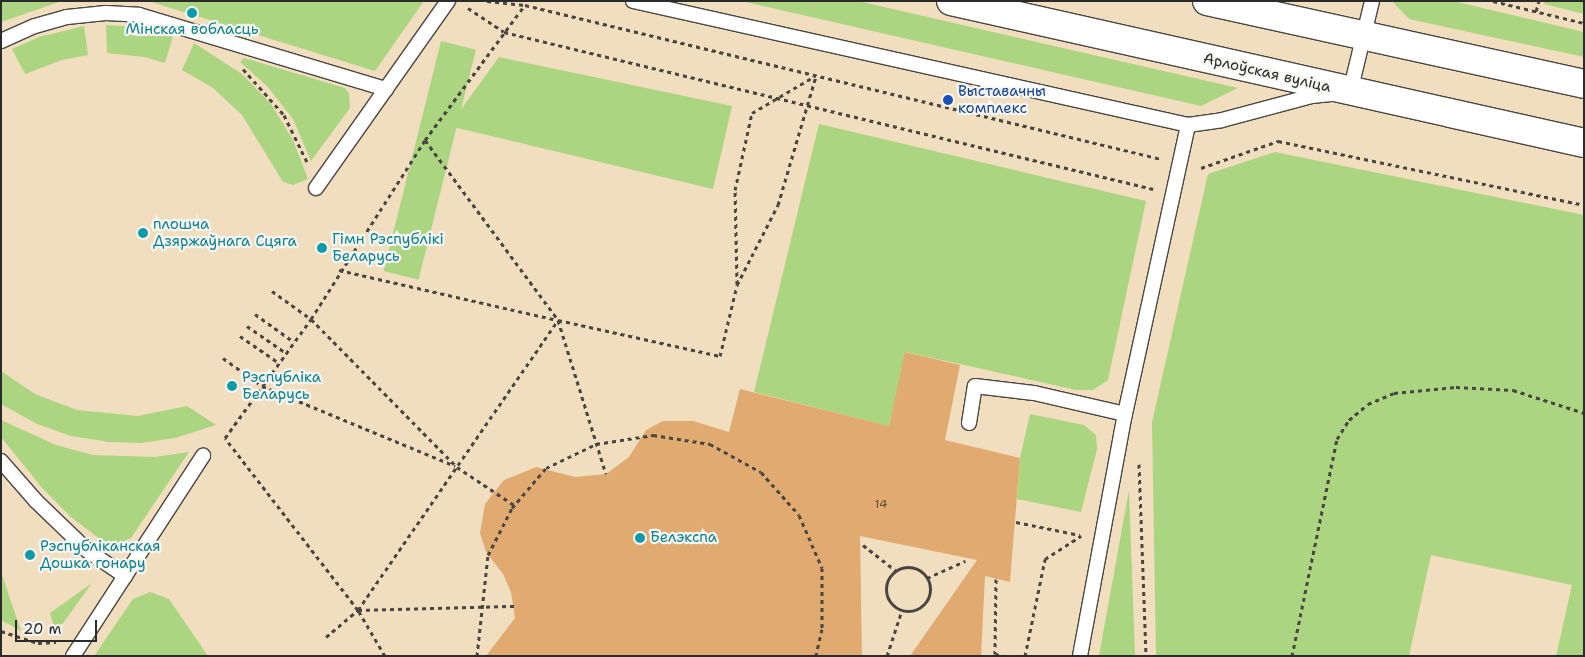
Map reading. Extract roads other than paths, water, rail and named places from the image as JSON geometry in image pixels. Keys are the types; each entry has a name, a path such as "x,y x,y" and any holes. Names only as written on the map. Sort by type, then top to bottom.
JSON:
{"main road":[{"name":"Арлоўская вуліца","path":"951,1 1584,143"},
{"path":"1207,1 1584,84"}],"lane":[{"path":"316,188 448,1"},
{"path":"633,1 1188,125 1222,120 1312,96 1350,92 1372,1"},
{"path":"1,41 35,26 67,17 106,13 140,15 386,89"},
{"path":"1080,656 1125,414 1188,125"},
{"path":"969,423 975,386 1034,393 1125,414"},
{"path":"73,656 203,456"},
{"path":"1,461 36,501 88,551 125,576"}],"place":[{"name":"Мінская вобласць","path":"192,13"},
{"name":"Выставачны комплекс","path":"948,100"},
{"name":"плошча Дзяржаўнага Сцяга","path":"143,233"},
{"name":"Гімн Рэспублікі Беларусь","path":"322,248"},
{"name":"Рэспубліка Беларусь","path":"232,386"},
{"name":"Белэкспа","path":"640,538"},
{"name":"Рэспубліканская Дошка гонару","path":"30,555"}]}
